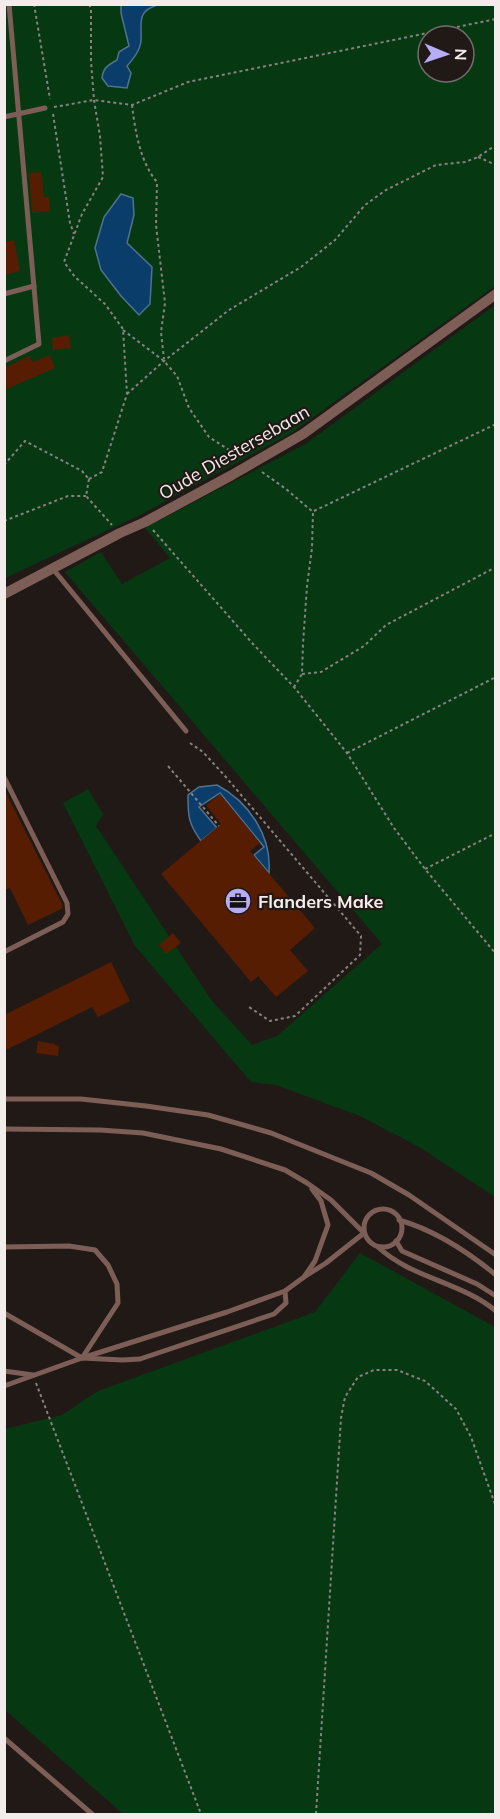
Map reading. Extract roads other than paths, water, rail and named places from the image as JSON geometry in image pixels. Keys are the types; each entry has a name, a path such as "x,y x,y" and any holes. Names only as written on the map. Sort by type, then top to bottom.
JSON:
{"street":[{"name":"Oude Diestersebaan","path":"4,594 145,522 303,434 495,294"}],"lane":[{"path":"4,361 39,344 9,4"},
{"path":"4,117 48,108"},
{"path":"4,294 34,286"},
{"path":"53,569 186,731"},
{"path":"4,777 67,903 68,914 63,922 4,952"},
{"path":"4,1099 81,1099 146,1106 208,1115 270,1133 371,1173 417,1201 495,1255"},
{"path":"4,1129 143,1133 221,1149 285,1170 331,1200 364,1233 369,1242 388,1256 405,1266 467,1293 495,1311"},
{"path":"304,1277 315,1261 328,1225 321,1201 307,1183"},
{"path":"4,1386 285,1291 364,1233 365,1221 373,1212 385,1209 391,1211 399,1220 401,1231 396,1241 385,1247 378,1247"},
{"path":"399,1220 414,1224 435,1235 482,1264 495,1275"},
{"path":"396,1241 402,1251 477,1284 495,1296"},
{"path":"4,1247 69,1246 94,1250 108,1265 117,1284 118,1303 82,1358"},
{"path":"4,1313 82,1358 140,1359 274,1314 286,1303 285,1291"},
{"path":"4,1371 33,1375"},
{"path":"4,1737 92,1815"}],"water":[{"path":"121,5 157,5 143,15 140,45 136,55 127,66 131,73 127,88 108,86 102,78 106,67 117,60 119,52 129,46"},
{"path":"121,194 133,198 134,215 127,243 152,267 150,304 139,315 101,270 95,248 104,217"},
{"path":"217,785 239,801 256,822 267,846 269,873 254,855 264,847 220,793 199,807 217,828 201,841 193,829 188,809 188,795 199,787"}],"place":[{"name":"Flanders Make","path":"238,901"}]}
